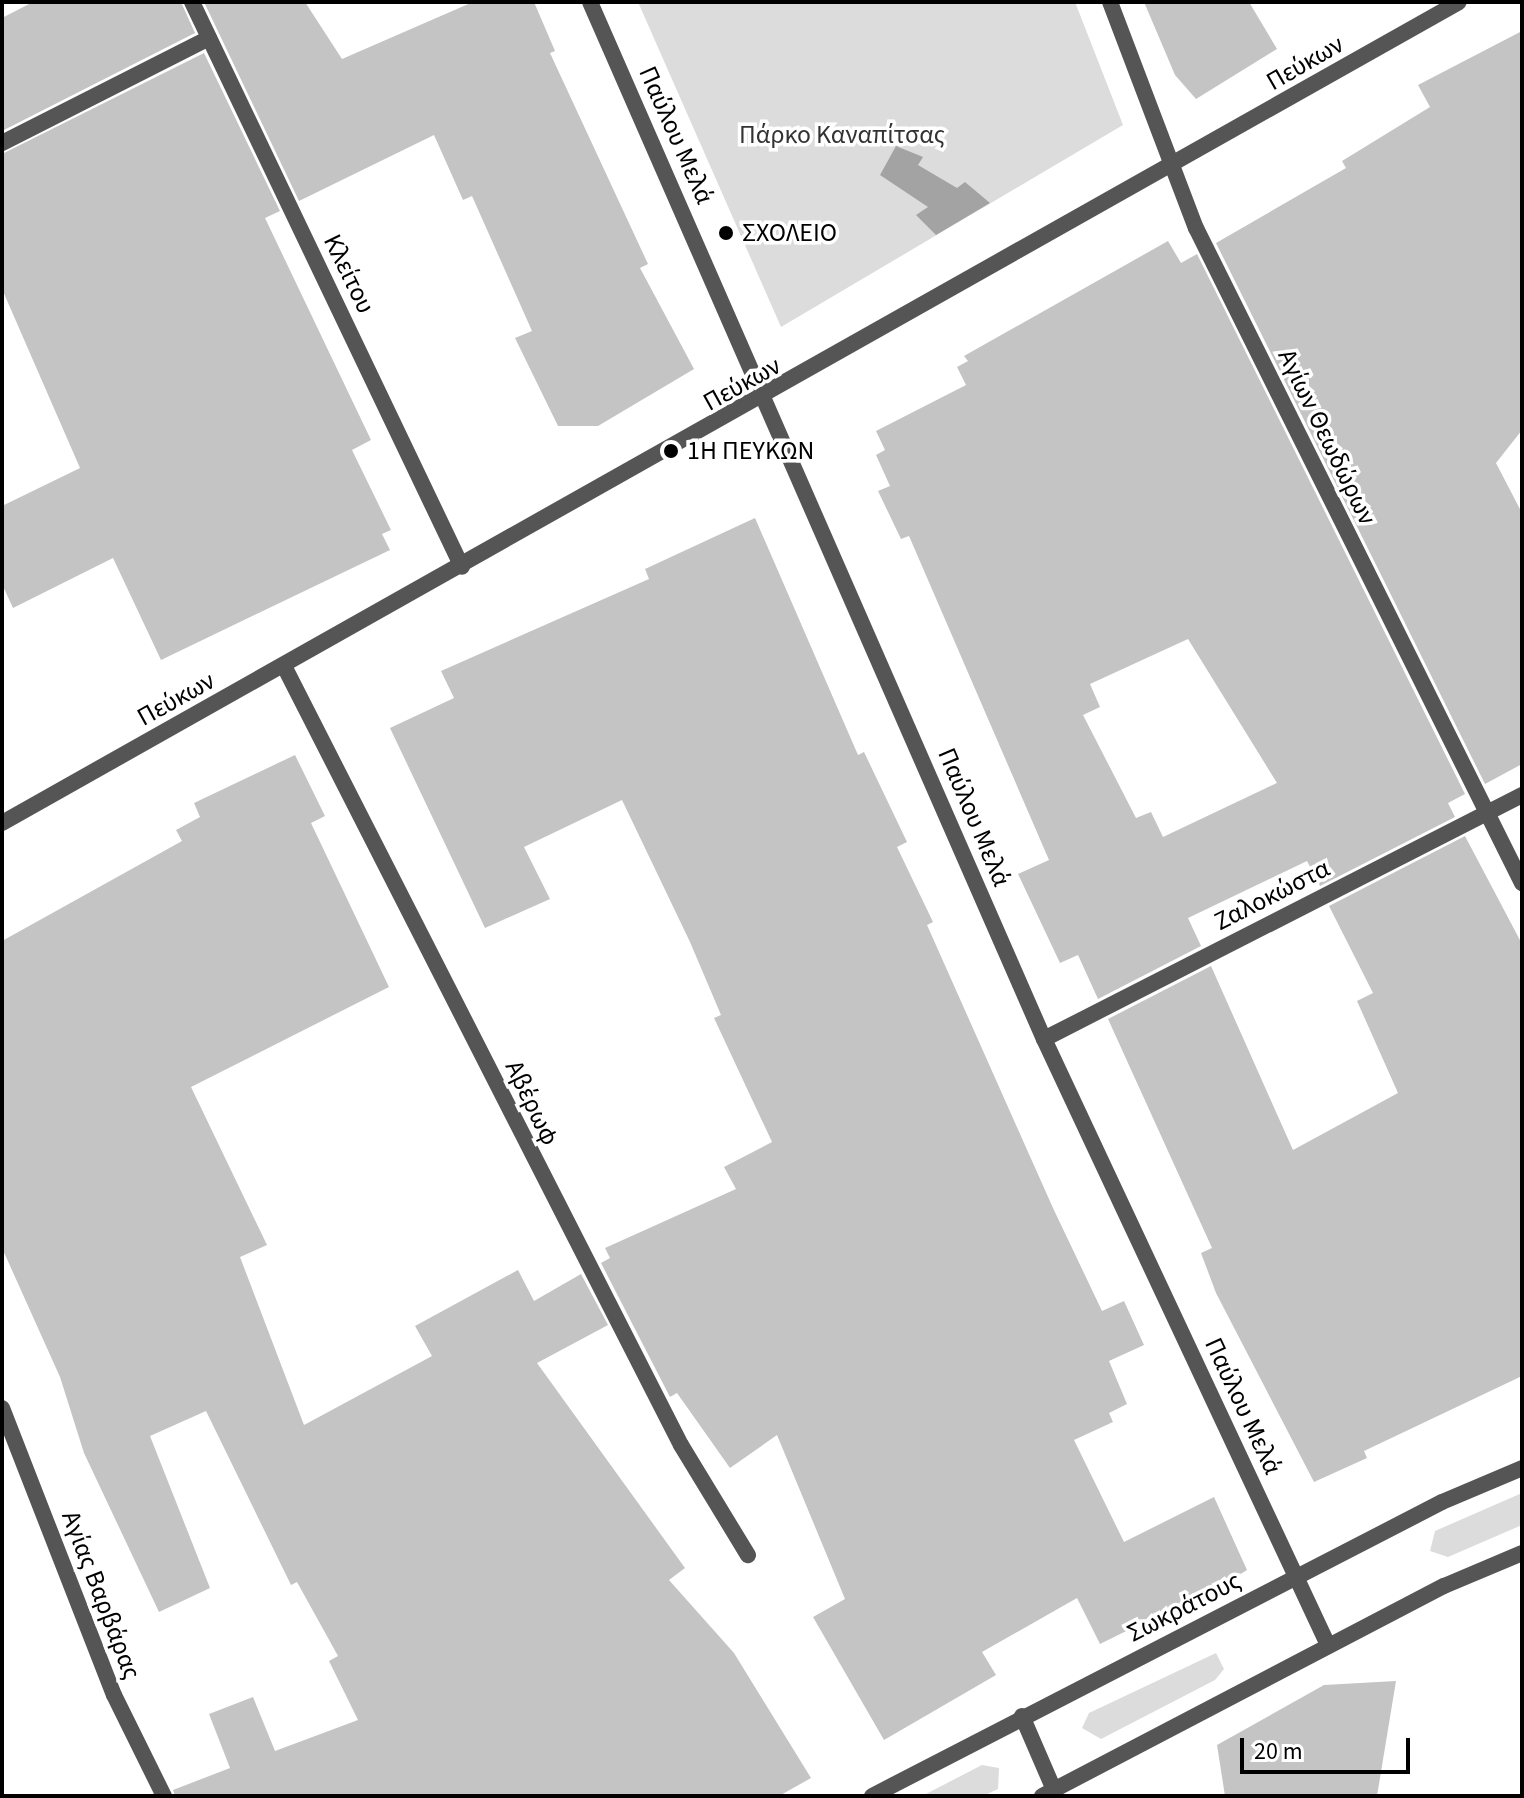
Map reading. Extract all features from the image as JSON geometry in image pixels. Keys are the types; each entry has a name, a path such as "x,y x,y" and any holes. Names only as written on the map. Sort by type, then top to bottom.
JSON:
{"street":[{"name":"Κλείτου","path":"192,2 462,567"},
{"name":"Παύλου Μελά","path":"590,2 767,398 1044,1039 1328,1645"},
{"name":"Αγίων Θεωδώρων","path":"1110,2 1175,165 1196,228 1522,883"},
{"name":"Πεύκων","path":"2,823 767,398 1459,2"},
{"path":"2,143 209,38"},
{"name":"Αβέρωφ","path":"284,666 674,1432 748,1555"},
{"name":"Ζαλοκώστα","path":"1044,1039 1522,795"},
{"name":"Αγίας Βαρβάρας","path":"2,1408 114,1695 164,1796"},
{"name":"Σωκράτους","path":"872,1796 1296,1576 1522,1468"},
{"path":"1022,1716 1048,1793 1328,1645 1522,1553"}],"green space":[{"name":"Πάρκο Καναπίτσας","path":"638,2 1075,2 1123,125 781,327"},
{"path":"1522,1493 1522,1525 1448,1557 1430,1551 1435,1531"},
{"path":"1216,1653 1224,1669 1215,1680 1101,1739 1082,1728 1089,1713"},
{"path":"982,1765 999,1768 998,1789 983,1796 922,1796"}],"shaded area":[{"path":"896,146 923,157 918,165 957,188 965,182 990,203 936,235 916,215 928,207 880,175"}],"building":[{"path":"33,2 181,2 195,33 2,131 2,18"},
{"path":"204,2 305,2 342,59 473,2 534,2 555,51 550,53 648,264 640,268 694,369 598,426 558,426 515,338 532,331 472,196 463,200 434,135 299,201"},
{"path":"1144,2 1249,2 1277,49 1196,99 1175,75"},
{"path":"1522,31 1522,430 1496,463 1522,513 1522,764 1485,784 1216,243 1346,168 1342,161 1430,107 1418,85"},
{"path":"204,53 280,211 265,218 371,440 352,450 391,530 382,534 390,550 161,660 113,558 13,608 2,584 2,506 80,468 2,289 2,154"},
{"path":"1168,241 1181,263 1197,254 1465,794 1448,803 1455,817 1320,886 1307,861 1188,918 1201,946 1098,999 1078,955 1060,963 1018,874 1049,860 909,536 901,539 878,491 890,486 876,455 885,450 876,431 966,385 957,367 968,361 964,356","holes":["1188,639 1277,783 1163,837 1151,812 1136,818 1083,715 1100,707 1090,684"]},
{"path":"755,518 858,755 864,752 907,842 897,847 933,922 927,925 1053,1208 1102,1311 1124,1301 1144,1345 1109,1361 1127,1404 1109,1413 1113,1422 1074,1440 1124,1542 1214,1497 1247,1570 1188,1607 1185,1602 1100,1644 1077,1598 982,1652 996,1675 884,1740 813,1617 845,1599 777,1435 730,1468 677,1393 670,1397 601,1263 610,1258 605,1248 736,1189 724,1167 772,1142 714,1018 721,1015 690,942 622,800 524,847 550,899 485,928 390,728 454,698 441,671 649,579 645,569"},
{"path":"295,755 325,816 311,823 389,987 191,1087 267,1245 240,1257 304,1425 432,1356 415,1326 518,1270 534,1301 581,1274 608,1325 537,1363 685,1568 669,1580 734,1653 811,1778 779,1796 175,1796 173,1790 230,1768 209,1714 253,1697 275,1751 358,1720 329,1661 338,1656 297,1582 291,1585 206,1411 150,1436 210,1588 159,1612 84,1453 60,1377 2,1248 2,941 182,841 176,830 200,817 194,803"},
{"path":"1465,836 1522,944 1522,1376 1364,1451 1367,1458 1314,1482 1216,1293 1201,1253 1212,1248 1108,1019 1211,966 1293,1150 1398,1093 1357,1001 1373,993 1329,906"},
{"path":"1396,1681 1377,1796 1225,1796 1217,1745 1324,1685"}],"place":[{"name":"ΣΧΟΛΕΙΟ","path":"726,233"},
{"name":"1Η ΠΕΥΚΩΝ","path":"671,451"}]}
